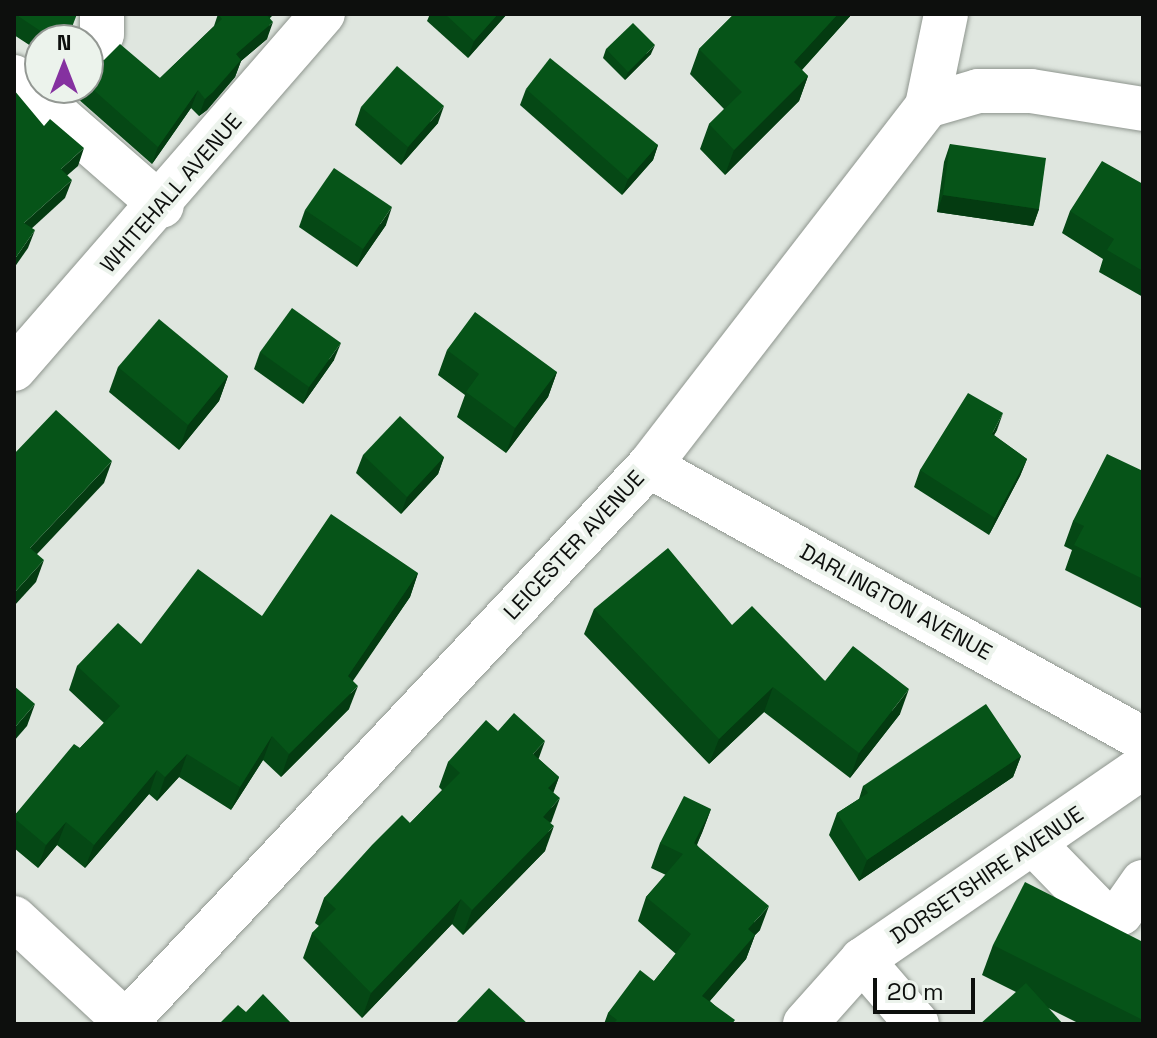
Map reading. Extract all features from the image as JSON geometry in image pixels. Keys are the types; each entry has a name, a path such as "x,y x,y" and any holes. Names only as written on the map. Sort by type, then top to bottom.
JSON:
{"street":[{"name":"WHITEHALL AVENUE","path":"14,369 162,206 323,14"},
{"name":"LEICESTER AVENUE","path":"125,1023 649,466 927,106 946,14"},
{"path":"927,106 978,91 1031,91 1143,109"},
{"path":"61,104 162,206"},
{"name":"DARLINGTON AVENUE","path":"649,466 1143,739"},
{"name":"DORSETSHIRE AVENUE","path":"805,1024 862,960 1143,767"},
{"path":"1033,843 1103,915 1121,913 1143,882"},
{"path":"14,918 125,1023"},
{"path":"862,960 917,1024"}],"building":[{"path":"15,14 77,14 73,24 30,24"},
{"path":"218,14 266,14 273,22 236,54 241,60 213,92 205,99 198,90 158,147 104,99 104,60 120,44 160,78 222,19"},
{"path":"445,14 498,14 474,41"},
{"path":"734,14 838,14 794,62 808,76 734,150 709,124 742,92 699,49"},
{"path":"633,23 655,45 628,72 606,49"},
{"path":"550,58 658,145 628,179 526,89"},
{"path":"397,66 444,106 408,147 361,107"},
{"path":"14,90 44,126 50,119 84,148 61,169 72,180 24,223 35,230 14,260"},
{"path":"950,144 1046,158 1039,209 943,195"},
{"path":"1102,161 1143,184 1143,271 1107,250 1114,239 1070,211"},
{"path":"334,168 392,207 363,249 305,210"},
{"path":"292,308 341,343 309,387 260,352"},
{"path":"475,312 557,372 515,428 466,392 479,374 447,350"},
{"path":"159,319 228,376 188,425 118,367"},
{"path":"968,393 1003,413 992,434 1027,459 995,518 920,470"},
{"path":"56,410 112,461 30,548 44,560 14,593 14,454"},
{"path":"400,416 444,457 407,497 363,455"},
{"path":"1107,454 1143,471 1143,579 1074,545 1084,526 1073,521"},
{"path":"331,514 418,573 348,676 358,686 289,754 272,736 240,787 187,754 165,777 157,770 94,845 66,822 46,845 14,818 74,744 80,748 120,706 77,666 118,623 141,644 198,569 262,616"},
{"path":"668,548 732,625 752,606 825,681 853,646 909,689 859,753 773,687 719,739 594,609"},
{"path":"14,686 35,704 16,726 14,724"},
{"path":"986,704 1021,756 867,860 837,813 868,793 863,786"},
{"path":"514,713 545,741 533,754 559,777 548,788 560,798 543,817 554,826 472,910 461,899 371,993 312,933 336,909 324,898 402,815 410,823 460,773 448,762 486,720 498,731"},
{"path":"684,796 711,809 694,843 769,906 748,929 755,935 702,996 735,1020 732,1024 613,1024 617,1020 608,1013 640,970 654,981 691,934 646,897 683,854 660,843"},
{"path":"1025,882 1143,942 1143,1020 993,945"},
{"path":"1026,983 1063,1024 980,1024"},
{"path":"489,988 528,1024 455,1024"},
{"path":"263,994 292,1024 219,1024 238,1005 246,1012"}]}
